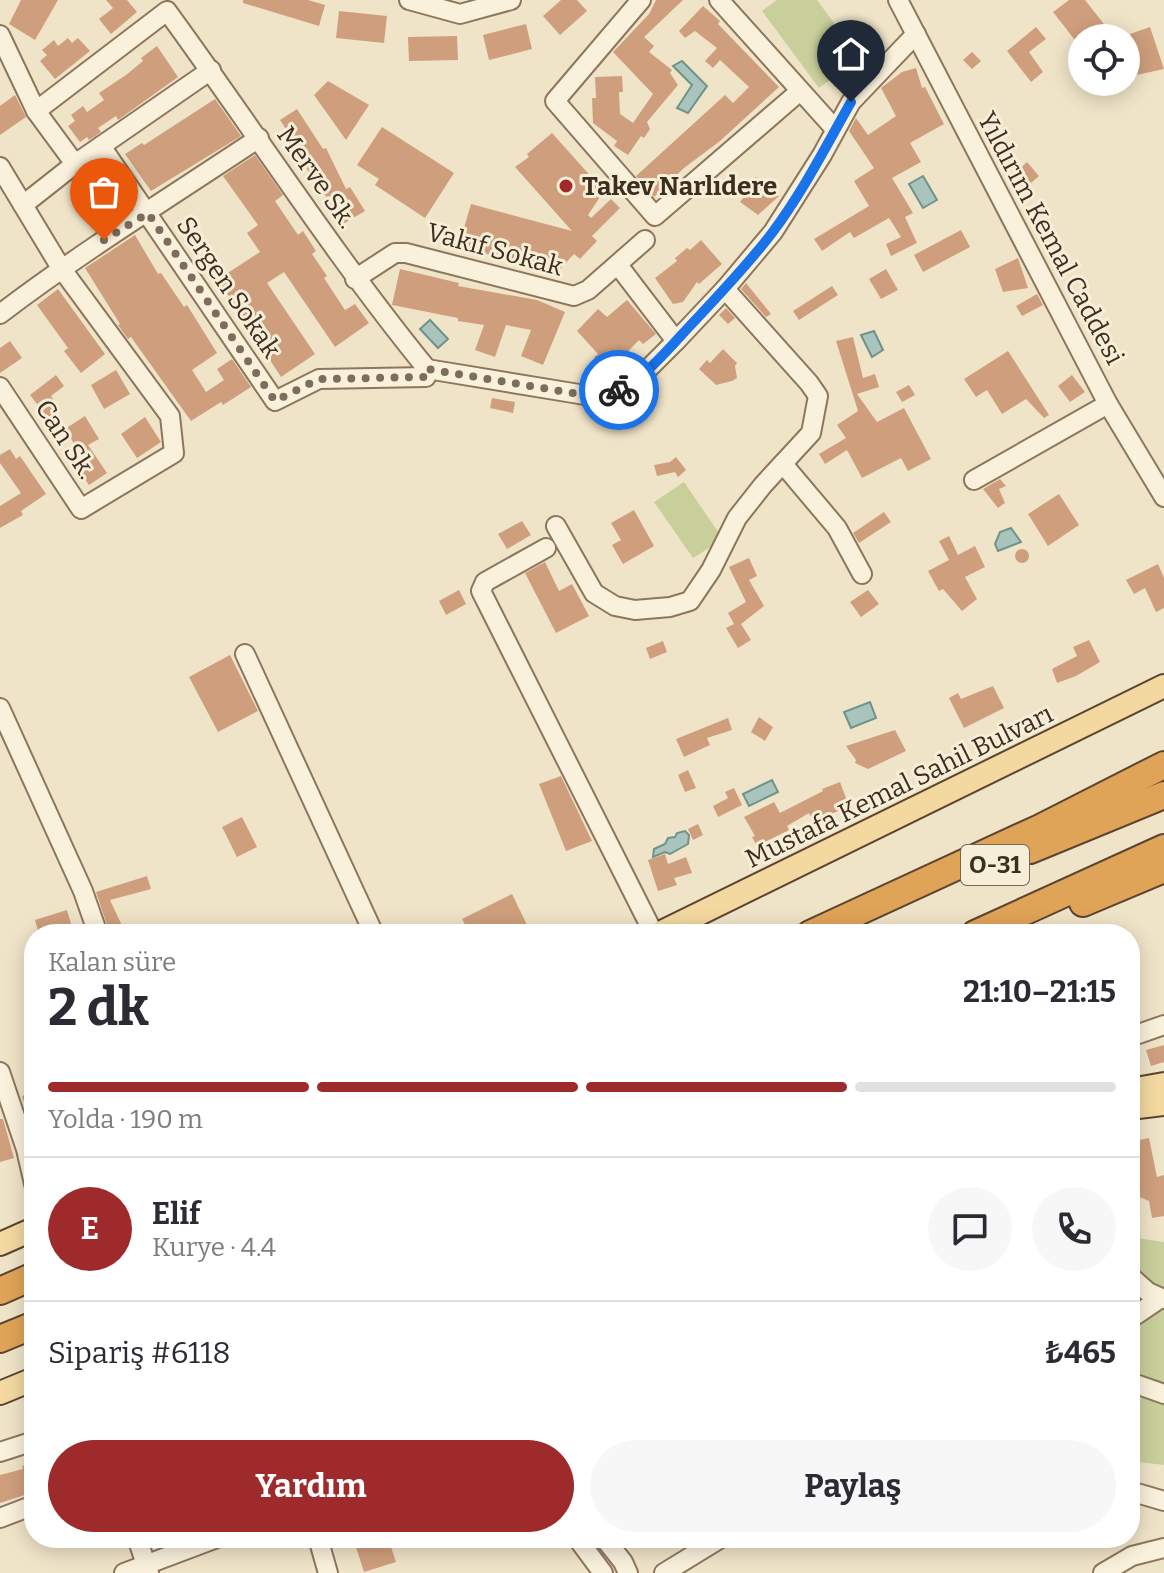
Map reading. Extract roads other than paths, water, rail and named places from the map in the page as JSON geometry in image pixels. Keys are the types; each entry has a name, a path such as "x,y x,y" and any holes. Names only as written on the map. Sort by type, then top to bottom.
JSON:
{"highway":[{"path":"832,924 1040,828 1164,765"},
{"name":"O-31","path":"850,924 1164,795"},
{"name":"O-31","path":"998,924 1164,848"},
{"path":"1031,924 1164,869"},
{"path":"0,1291 24,1280"},
{"path":"0,1339 24,1329"}],"main road":[{"name":"Mustafa Kemal Sahil Bulvarı","path":"676,924 1164,686"},
{"path":"1140,1088 1164,1084"},
{"path":"1140,1107 1164,1104"},
{"path":"0,1244 24,1233"},
{"path":"0,1393 24,1383"},
{"path":"0,1407 24,1399"}],"street":[{"path":"409,0 460,14 511,0"},
{"path":"641,0 555,101 655,216 799,92"},
{"path":"719,0 835,129"},
{"name":"Yıldırım Kemal Caddesi","path":"898,0 1108,404 1157,464 1164,497"},
{"name":"Merve Sk.","path":"36,111 167,11 355,279 427,369"},
{"path":"427,369 585,395 621,390 643,374 676,341 773,232 851,102 916,34"},
{"path":"0,35 36,111 75,164"},
{"path":"23,205 75,164 211,70"},
{"path":"0,314 61,268 259,138"},
{"name":"Sergen Sokak","path":"101,146 275,401 319,379 426,377 427,369"},
{"path":"0,167 61,268"},
{"name":"Vakıf Sokak","path":"355,279 395,253 406,253 574,296 588,290 645,240"},
{"path":"618,265 676,341"},
{"name":"Can Sk.","path":"0,387 81,509 174,453 170,416 61,268"},
{"path":"556,526 594,593 615,606 635,610 670,607 690,601 711,570 737,518 811,433 818,396 725,289"},
{"path":"974,480 1108,404"},
{"path":"783,464 837,528 862,574"},
{"path":"546,548 485,582 481,591 651,924"},
{"path":"245,654 369,924"},
{"path":"0,708 83,891 95,924"},
{"path":"1140,1033 1164,1025"},
{"path":"0,1072 24,1143"},
{"path":"1140,1285 1163,1298"},
{"path":"1140,1313 1163,1298"},
{"path":"1140,1386 1164,1394"},
{"path":"0,1452 24,1444"},
{"path":"1140,1494 1164,1501"},
{"path":"0,1518 24,1509"},
{"path":"141,1548 148,1569"},
{"path":"124,1573 148,1569 186,1548"},
{"path":"321,1548 328,1573"},
{"path":"584,1548 603,1573"},
{"path":"612,1548 628,1573"},
{"path":"665,1573 705,1548"},
{"path":"1103,1573 1132,1556 1164,1548"}],"water":[{"path":"682,61 707,86 688,113 677,108 692,85 673,66"},
{"path":"923,176 937,200 923,208 909,184"},
{"path":"430,320 448,339 438,348 420,329"},
{"path":"874,331 883,350 872,357 861,335"},
{"path":"1011,528 1021,542 998,551 995,544 1000,532"},
{"path":"870,702 876,718 851,728 844,712"},
{"path":"772,780 778,792 749,806 743,794"},
{"path":"685,831 689,835 688,844 670,854 665,852 653,857 654,849 665,844 668,838"}],"place":[{"name":"Takev Narlıdere","path":"566,186"}]}
